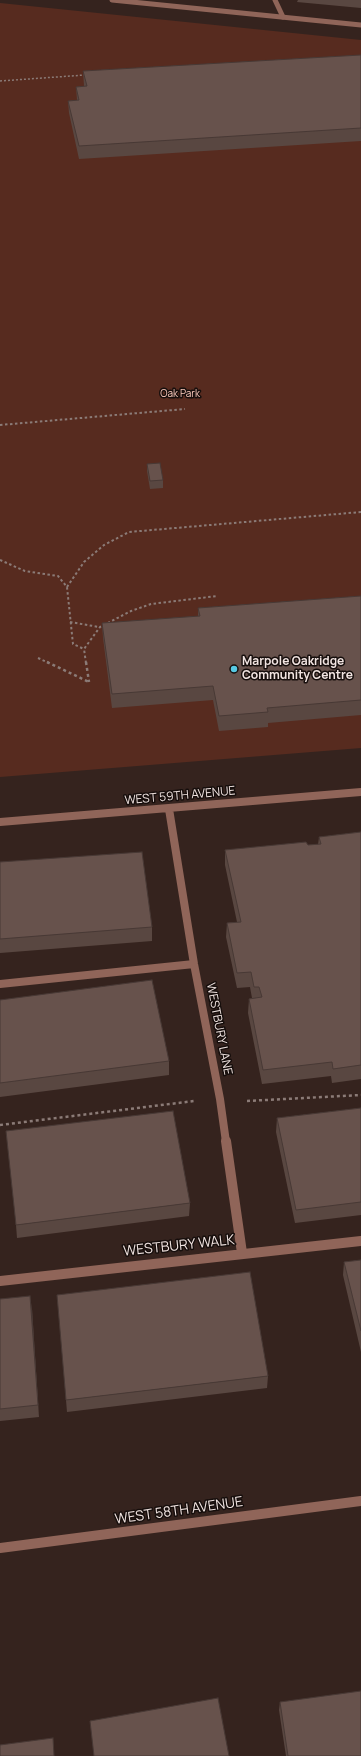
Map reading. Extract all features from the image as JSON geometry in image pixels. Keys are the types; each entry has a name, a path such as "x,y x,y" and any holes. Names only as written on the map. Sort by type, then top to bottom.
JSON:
{"street":[{"path":"112,0 361,25"},
{"path":"275,0 282,17"},
{"name":"WEST 59TH AVENUE","path":"0,822 361,792"},
{"name":"WESTBURY LANE","path":"169,809 194,964 220,1099 242,1253"},
{"path":"0,984 194,964"},
{"name":"WESTBURY WALK","path":"0,1281 361,1241"},
{"name":"WEST 58TH AVENUE","path":"0,1548 361,1501"}],"path":[{"path":"0,81 86,75"},
{"path":"0,425 185,409"},
{"path":"67,587 84,562 104,545 129,532 361,512"},
{"path":"0,560 25,571 58,576 67,587 73,644 84,649"},
{"path":"38,658 89,682 84,649 100,627 131,611 151,604 218,596"},
{"path":"70,622 100,627"},
{"path":"0,1125 220,1099 238,1101 361,1094"}],"green space":[{"name":"Oak Park","path":"0,3 361,40 361,748 0,777"}],"building":[{"path":"361,55 361,128 79,146 68,101 79,100 76,87 87,86 83,71"},
{"path":"160,463 163,480 150,481 147,464"},
{"name":"Marpole Oakridge Community Centre","path":"361,596 361,700 267,708 268,712 219,716 213,686 112,694 102,623 200,616 198,608"},
{"path":"361,832 361,1065 333,1069 332,1062 263,1070 249,999 262,997 259,987 254,987 251,972 237,973 227,923 241,922 225,850 306,842 308,845 321,844 319,837"},
{"path":"142,852 152,927 0,939 0,862"},
{"path":"152,980 169,1061 0,1083 0,1000"},
{"path":"361,1108 361,1202 296,1210 277,1118"},
{"path":"173,1111 190,1203 16,1225 6,1131"},
{"path":"361,1260 361,1331 344,1262"},
{"path":"250,1272 268,1376 66,1400 57,1295"},
{"path":"30,1296 38,1405 0,1409 0,1299"},
{"path":"361,1691 361,1756 288,1756 280,1702"},
{"path":"218,1698 229,1756 94,1756 90,1721"},
{"path":"53,1738 54,1756 0,1756 0,1745"}],"place":[{"name":"Marpole Oakridge Community Centre","path":"234,669"}]}
